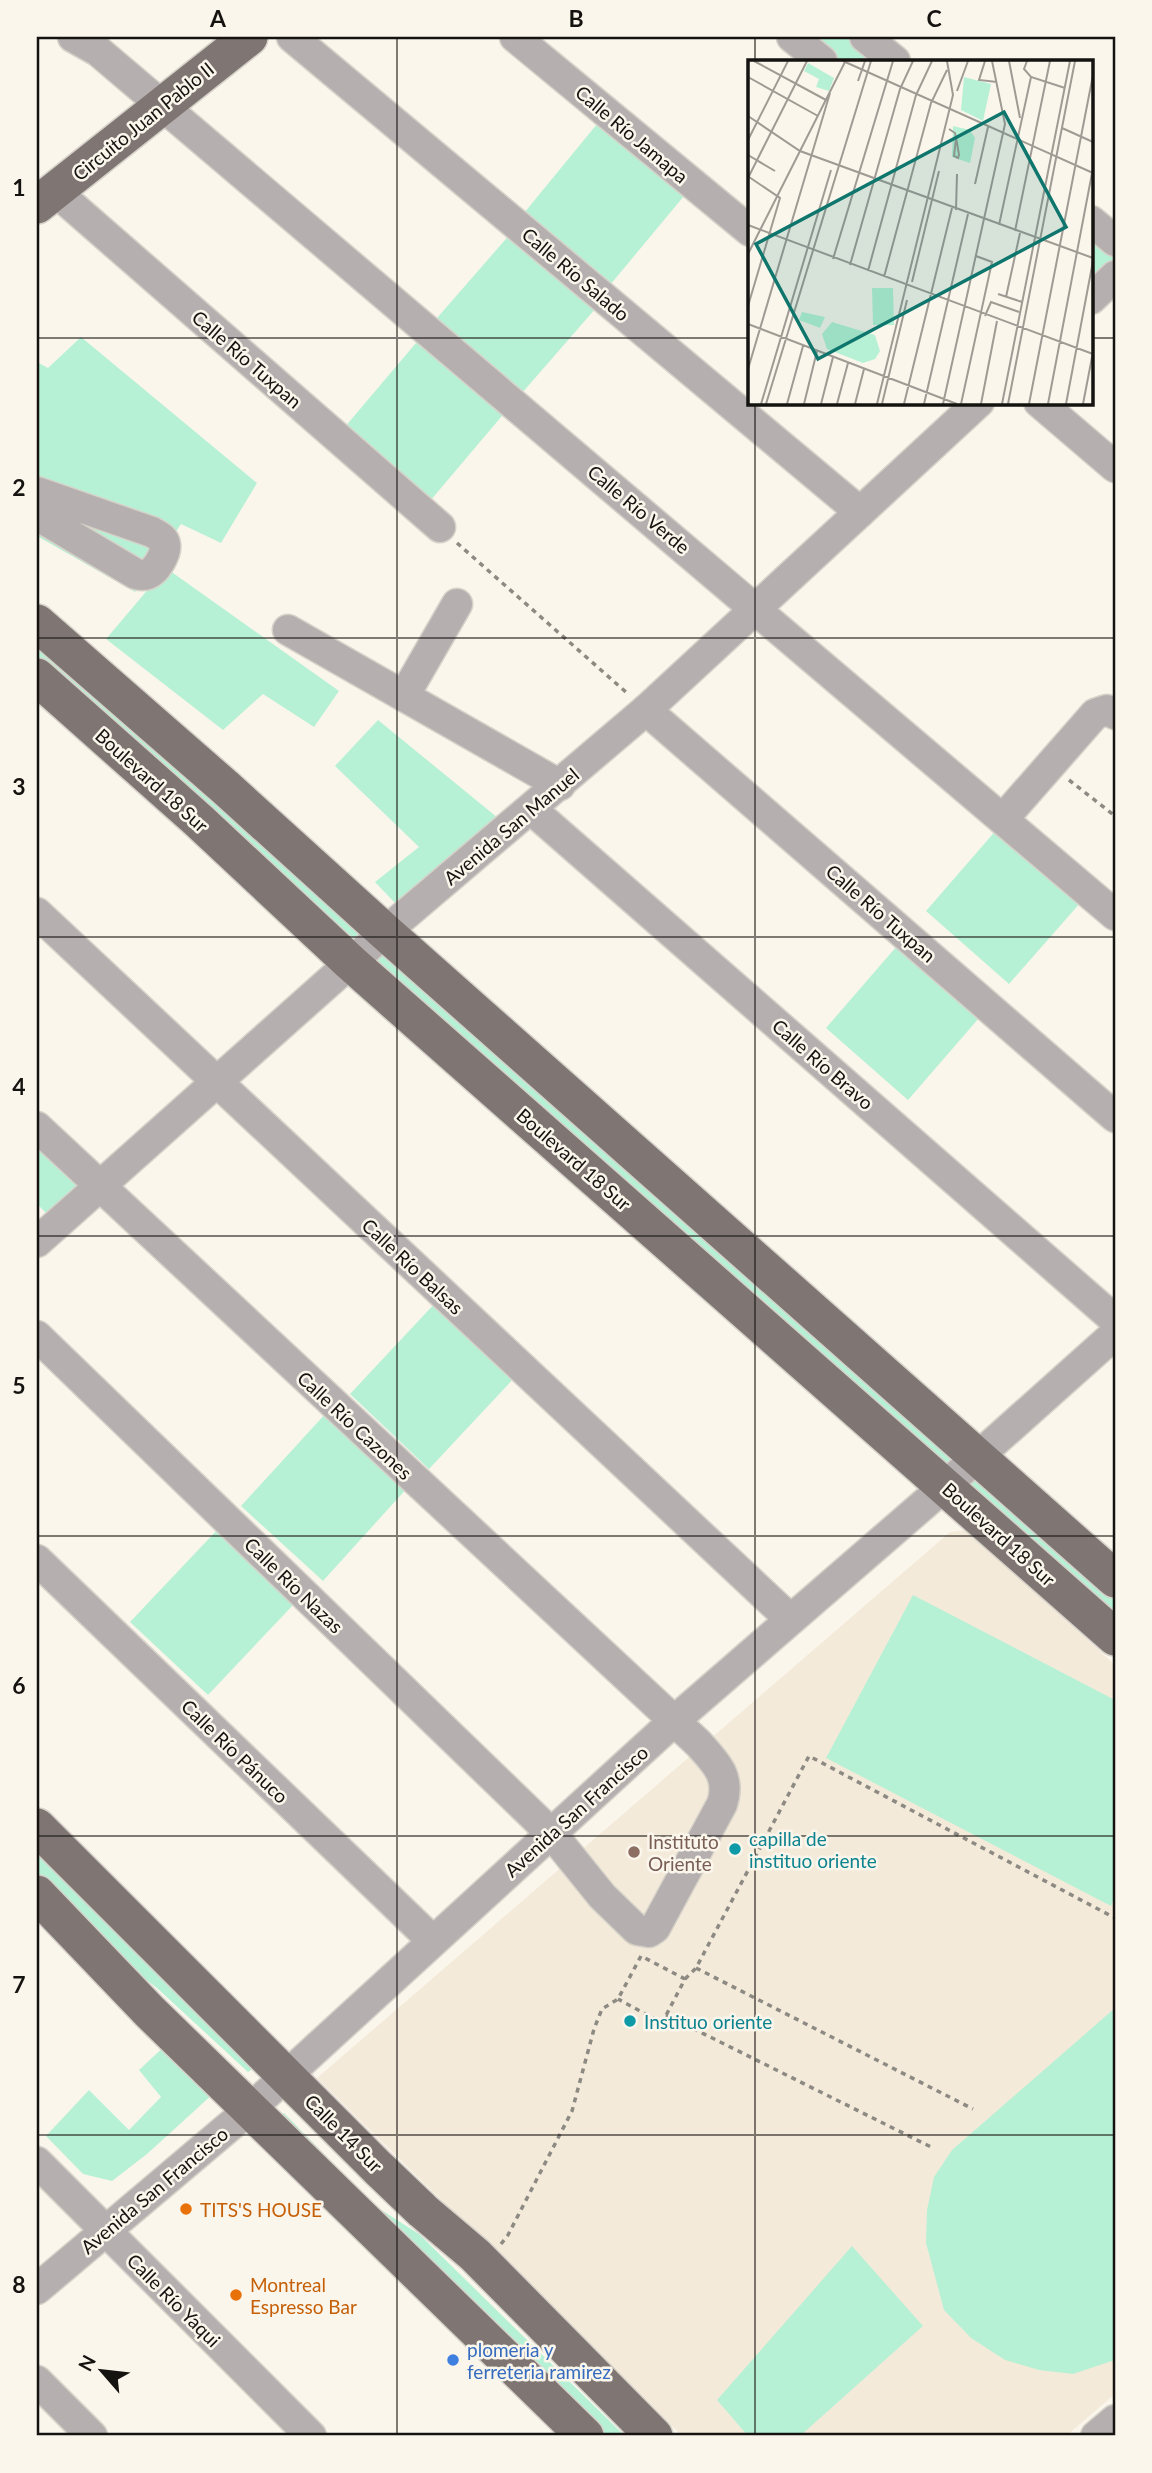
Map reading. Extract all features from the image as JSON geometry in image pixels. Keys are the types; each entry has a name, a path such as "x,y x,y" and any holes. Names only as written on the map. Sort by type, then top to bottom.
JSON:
{"main road":[{"name":"Circuito Juan Pablo II","path":"46,198 249,37"},
{"path":"37,623 1115,1580"},
{"name":"Boulevard 18 Sur","path":"37,677 198,820 351,963 1115,1637"},
{"path":"101,735 129,705"},
{"path":"198,820 226,788"},
{"path":"270,888 299,853"},
{"name":"Calle 14 Sur","path":"37,1827 267,2092 585,2436"},
{"name":"Calle 14 Sur","path":"37,1894 149,2011 267,2092 423,2211 485,2266 654,2436"}],"street":[{"name":"Calle Río Verde","path":"73,37 98,51 1115,915"},
{"name":"Calle Río Salado","path":"292,37 860,512"},
{"name":"Calle Río Jamapa","path":"515,37 748,229"},
{"path":"792,37 821,60"},
{"path":"865,37 894,60"},
{"name":"Calle Río Tuxpan","path":"46,198 440,527"},
{"path":"1092,222 1115,241"},
{"path":"1041,404 1115,467"},
{"name":"Avenida San Manuel","path":"37,1242 385,932 646,710 860,512 967,406"},
{"path":"37,492 152,532 163,540 165,551 155,570 148,575 136,574 37,515"},
{"path":"404,696 457,604"},
{"path":"288,630 559,785"},
{"name":"Calle Río Tuxpan","path":"646,710 1115,1117"},
{"path":"1003,819 1095,715 1111,712"},
{"name":"Calle Río Bravo","path":"531,808 1115,1320"},
{"name":"Calle Río Balsas","path":"37,914 790,1619"},
{"name":"Calle Río Cazones","path":"37,1128 674,1721 720,1770 727,1790 655,1928 649,1932 637,1930 602,1896 552,1834"},
{"name":"Avenida San Francisco","path":"37,2289 267,2092 674,1721 978,1458 1115,1334"},
{"name":"Calle Río Nazas","path":"37,1336 552,1834"},
{"name":"Calle Río Pánuco","path":"37,1560 433,1941"},
{"name":"Calle Río Yaqui","path":"37,2162 311,2436"},
{"path":"37,2381 92,2436"},
{"path":"1096,2436 1115,2420"}],"path":[{"path":"440,527 646,710"},
{"path":"1051,765 1115,816"},
{"path":"618,1999 662,2022 685,1979 696,1968 809,1756 1115,1918"},
{"path":"485,2266 508,2235 572,2111 602,2009 618,1999 641,1956 685,1979"},
{"path":"696,1968 973,2109"},
{"path":"666,2015 933,2148"}],"shaded area":[{"path":"967,1530 1115,1665 1115,2394 1066,2436 682,2436 317,2078 950,1532"}],"green space":[{"path":"792,37 865,37 894,60 821,60"},
{"path":"602,118 689,190 610,285 524,213"},
{"path":"1092,222 1115,241 1115,301 1092,282"},
{"path":"511,233 596,308 522,393 437,318"},
{"path":"81,337 257,483 221,543 181,524 135,592 37,536 37,362 48,368"},
{"path":"421,337 507,410 430,501 344,428"},
{"path":"166,568 339,691 314,727 263,694 223,730 106,639"},
{"path":"37,623 1115,1579 1115,1638 37,677"},
{"path":"378,720 498,818 397,905 375,882 419,847 335,766"},
{"path":"998,828 1081,902 1009,984 926,911"},
{"path":"897,946 979,1018 908,1100 826,1028"},
{"path":"48,1136 92,1181 53,1220 37,1204 37,1148"},
{"path":"437,1301 516,1376 429,1469 350,1394"},
{"path":"327,1412 409,1486 323,1581 241,1506"},
{"path":"218,1529 295,1603 208,1695 130,1622"},
{"path":"913,1595 1115,1700 1115,1897 1111,1906 826,1758"},
{"path":"37,1851 254,2068 248,2072 157,1988 117,1958 37,1878"},
{"path":"1115,2008 1115,2360 1073,2374 1039,2370 1005,2360 971,2338 944,2310 926,2243 927,2210 934,2177 952,2150"},
{"path":"167,2044 214,2093 147,2154 112,2181 83,2174 46,2136 89,2090 129,2130 161,2097 139,2070"},
{"path":"284,2113 375,2206 419,2234 625,2436 596,2436 278,2119"},
{"path":"852,2246 923,2326 800,2436 748,2436 717,2400"}],"place":[{"name":"capilla de instituo oriente","path":"735,1849"},
{"name":"Instituto Oriente","path":"634,1852"},
{"name":"Instituo oriente","path":"630,2021"},
{"name":"TITS'S HOUSE","path":"186,2209"},
{"name":"Montreal Espresso Bar","path":"236,2295"},
{"name":"plomeria y ferreteria ramirez","path":"453,2360"}]}
